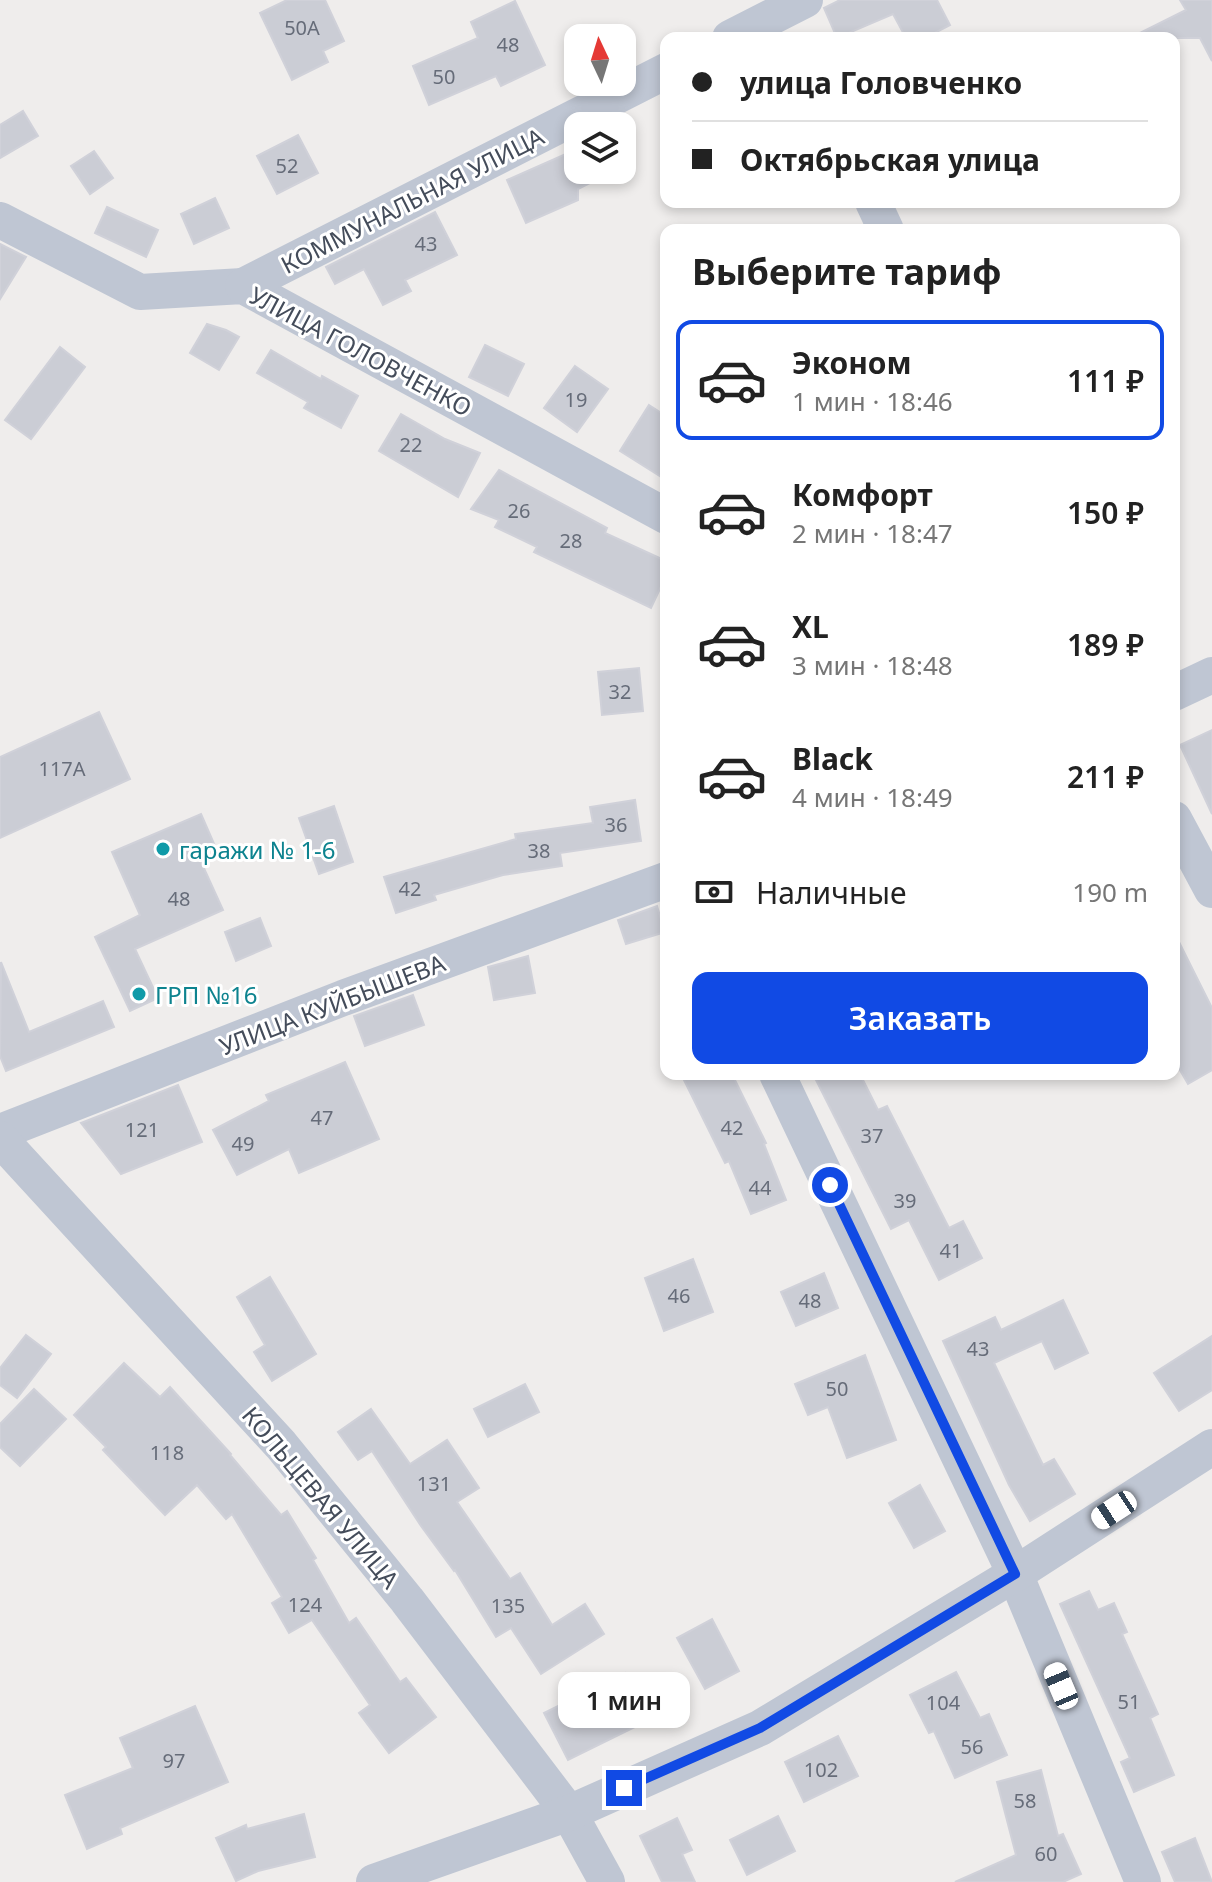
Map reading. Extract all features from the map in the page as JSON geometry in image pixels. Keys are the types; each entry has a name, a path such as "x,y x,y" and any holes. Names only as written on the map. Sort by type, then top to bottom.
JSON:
{"street":[{"path":"744,32 789,12"},
{"name":"КОММУНАЛЬНАЯ УЛИЦА","path":"243,286 660,74"},
{"name":"УЛИЦА ГОЛОВЧЕНКО","path":"0,220 140,292 243,286 660,513"},
{"path":"1180,690 1212,675"},
{"path":"1180,830 1212,890"},
{"name":"УЛИЦА КУЙБЫШЕВА","path":"0,1132 343,998 660,882"},
{"path":"780,1080 1015,1574 1143,1882"},
{"name":"КОЛЬЦЕВАЯ УЛИЦА","path":"0,1139 281,1445 435,1635 569,1813 607,1882"},
{"path":"374,1882 569,1813 760,1728 1015,1574 1212,1447"}],"building":[{"path":"287,0 325,0 344,41 323,51 328,62 292,80 260,13"},
{"path":"840,0 937,0 950,25 937,32 903,32 893,14 851,32 834,32 824,8"},
{"path":"1180,0 1212,0 1212,61 1200,38 1180,38 1180,32 1142,32 1186,10"},
{"path":"515,1 545,65 501,86 496,76 429,105 413,66 478,38 471,22"},
{"path":"23,111 38,136 0,158 0,125"},
{"path":"298,135 318,173 277,194 257,156"},
{"path":"94,151 113,178 90,194 71,166"},
{"path":"564,155 564,184 588,184 578,189 578,200 526,223 507,180"},
{"path":"215,198 229,228 194,244 181,214"},
{"path":"107,207 158,230 146,257 95,233"},
{"path":"435,212 457,255 405,280 411,291 383,305 364,269 335,284 326,267"},
{"path":"0,244 26,257 0,299"},
{"path":"207,324 239,337 219,370 190,353"},
{"path":"485,345 524,364 508,396 469,377"},
{"path":"60,347 85,367 31,439 5,420"},
{"path":"271,350 358,396 341,428 304,408 308,402 257,373"},
{"path":"575,366 608,389 577,432 544,408"},
{"path":"649,405 660,412 660,476 620,451"},
{"path":"401,414 445,439 480,453 458,497 379,451"},
{"path":"499,470 607,528 605,533 660,558 660,589 651,608 534,552 537,547 495,527 499,520 471,509"},
{"path":"639,668 643,711 602,715 598,672"},
{"path":"99,712 130,779 0,838 0,757"},
{"path":"1212,730 1212,814 1180,745"},
{"path":"635,800 641,841 560,853 562,866 503,875 434,895 436,900 396,913 384,877 516,839 515,834 593,823 590,807"},
{"path":"334,806 353,862 319,874 299,818"},
{"path":"201,814 215,846 197,853 223,910 135,949 158,998 130,1011 95,937 140,915 112,852"},
{"path":"657,906 660,934 626,944 618,920"},
{"path":"260,918 271,946 236,961 225,932"},
{"path":"1180,944 1212,1008 1212,1070 1188,1084 1180,1070"},
{"path":"528,956 535,993 494,1000 488,967"},
{"path":"1,962 29,1032 103,1001 114,1027 6,1071 0,1056"},
{"path":"413,995 424,1025 365,1046 354,1016"},
{"path":"345,1062 379,1139 299,1173 289,1149 237,1175 213,1130 269,1101 266,1095"},
{"path":"684,1080 735,1080 766,1143 786,1200 751,1214 729,1161 725,1163"},
{"path":"816,1080 863,1080 878,1110 887,1106 949,1228 963,1221 982,1258 939,1280 909,1220 891,1229"},
{"path":"178,1085 202,1142 121,1174 81,1123"},
{"path":"693,1259 713,1312 664,1331 645,1278"},
{"path":"824,1273 838,1308 796,1326 781,1292"},
{"path":"270,1277 316,1354 272,1381 254,1352 265,1345 237,1297"},
{"path":"1063,1300 1088,1353 1055,1369 1042,1341 994,1363 1043,1465 1054,1459 1075,1494 1030,1521 1009,1485 943,1341 995,1317 1001,1330"},
{"path":"26,1335 51,1354 17,1398 0,1385 0,1368"},
{"path":"1212,1336 1212,1390 1179,1411 1154,1373"},
{"path":"865,1355 896,1440 847,1458 828,1407 808,1415 795,1384"},
{"path":"124,1363 160,1397 170,1387 281,1515 287,1511 316,1558 313,1560 349,1623 356,1618 400,1682 406,1678 436,1717 389,1753 359,1713 370,1705 312,1620 289,1633 272,1603 282,1597 232,1514 226,1519 197,1485 165,1515 103,1450 106,1447 74,1415"},
{"path":"525,1384 539,1412 488,1437 474,1409"},
{"path":"34,1389 66,1419 20,1466 0,1447 0,1424"},
{"path":"371,1409 410,1464 447,1440 479,1488 457,1502 510,1579 520,1573 552,1625 585,1604 604,1634 541,1674 511,1628 496,1637 455,1570 421,1526 372,1451 358,1460 338,1432"},
{"path":"920,1485 945,1531 914,1548 889,1503"},
{"path":"1089,1591 1098,1610 1114,1603 1127,1632 1122,1634 1158,1714 1150,1718 1174,1775 1134,1792 1121,1762 1130,1758 1060,1604"},
{"path":"712,1619 739,1671 705,1689 677,1638"},
{"path":"956,1672 980,1718 989,1714 1007,1755 955,1778 934,1731 929,1733 910,1695"},
{"path":"625,1673 649,1720 568,1760 544,1713"},
{"path":"195,1706 228,1782 120,1828 122,1834 87,1849 65,1795 133,1768 120,1738"},
{"path":"838,1736 858,1776 804,1802 785,1762"},
{"path":"1041,1770 1058,1836 1063,1834 1081,1874 1063,1882 955,1882 1016,1855 997,1782"},
{"path":"304,1814 315,1857 258,1871 236,1881 216,1838 246,1825 247,1829"},
{"path":"778,1816 795,1851 747,1875 730,1840"},
{"path":"677,1818 692,1850 682,1854 695,1882 662,1882 640,1836"},
{"path":"1195,1838 1212,1882 1175,1882 1162,1852"}],"place":[{"name":"гаражи № 1-6","path":"163,849"},
{"name":"ГРП №16","path":"139,994"}],"route":[{"path":"624,1788 760,1728 1015,1574 830,1185"}]}
